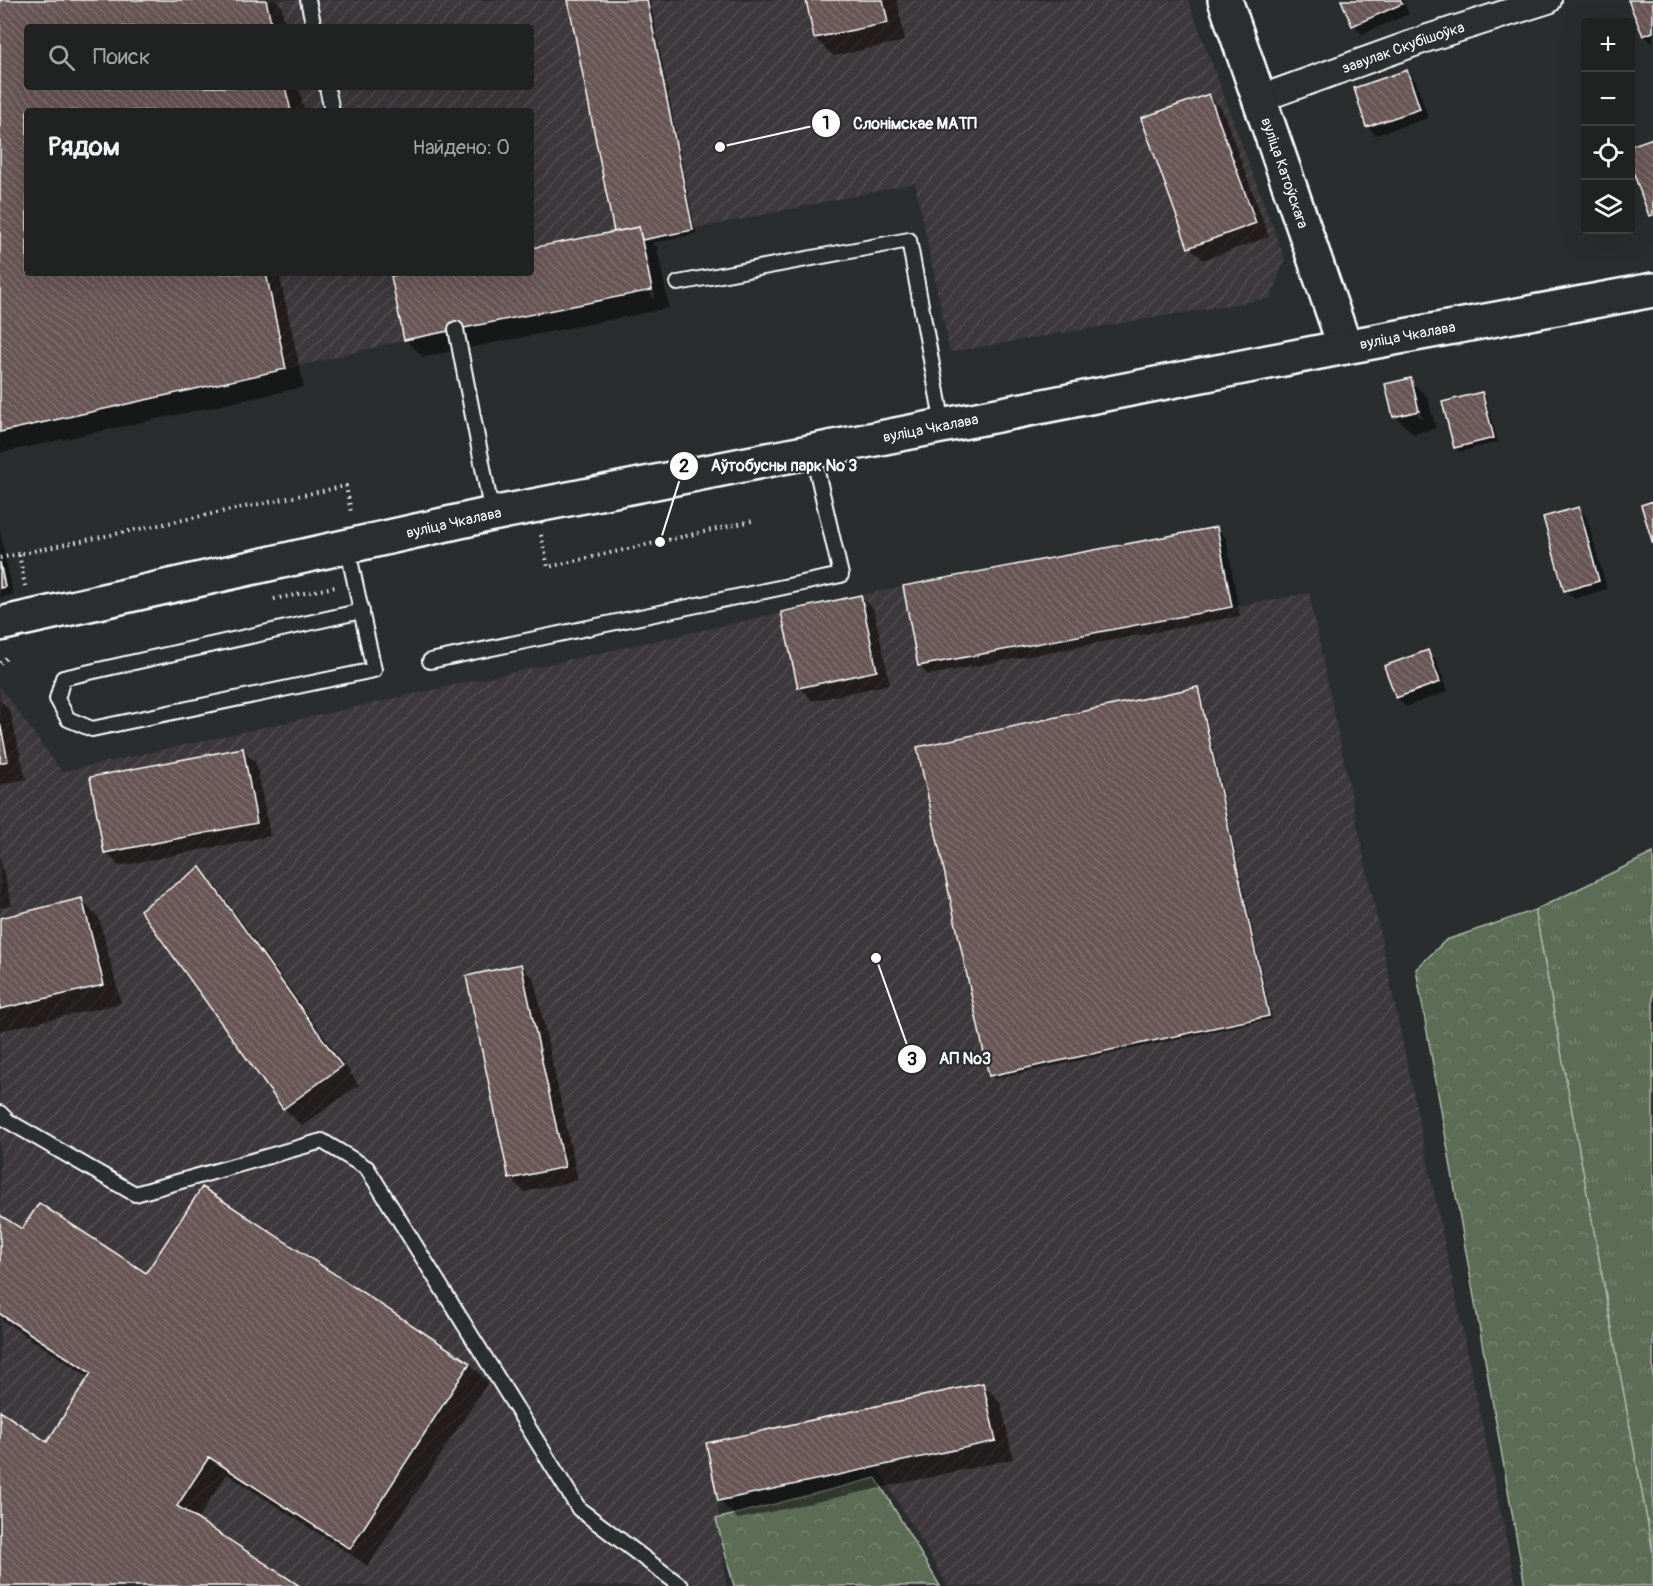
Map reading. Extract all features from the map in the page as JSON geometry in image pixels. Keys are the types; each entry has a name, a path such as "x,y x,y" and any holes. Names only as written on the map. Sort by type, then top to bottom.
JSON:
{"main road":[{"name":"вуліца Катоўскага","path":"1225,0 1345,347"},
{"name":"вуліца Чкалава","path":"0,624 350,531 492,514 1345,347 1653,290"}],"street":[{"name":"завулак Скубішоўка","path":"1259,99 1428,38 1548,0"}],"lane":[{"path":"308,0 313,24"},
{"path":"328,90 331,108"},
{"path":"678,283 909,240 943,425"},
{"path":"456,329 492,514"},
{"path":"430,661 840,575 812,450"},
{"path":"350,531 374,670 92,729 68,719 57,699 63,678 362,611"},
{"path":"0,1113 8,1121 135,1194 322,1141 367,1168 579,1509 681,1586"}],"path":[{"path":"0,558 346,486 350,531"},
{"path":"534,505 548,567 752,521"},
{"path":"19,554 27,597"}],"shaded area":[{"path":"0,0 1188,0 1285,260 1271,298 950,352 915,183 642,240 652,290 404,340 286,369 0,432"},
{"path":"1217,527 1233,607 1309,593 1516,1586 948,1586 877,1467 718,1501 726,1586 0,1586 0,687 62,772 861,595"}],"green space":[{"path":"1653,853 1653,1553 1535,910"},
{"path":"1535,910 1653,1553 1653,1586 1525,1586 1416,969 1446,940"},
{"path":"876,1478 940,1586 734,1586 716,1519"}],"building":[{"path":"0,0 266,0 271,24 24,24 24,90 286,90 290,108 24,108 24,276 267,276 286,369 0,432"},
{"path":"568,0 647,0 693,230 642,240 639,227 614,232"},
{"path":"806,0 883,0 888,23 814,38"},
{"path":"1341,0 1400,0 1402,4 1352,26"},
{"path":"1628,0 1653,0 1653,32 1643,36"},
{"path":"1407,70 1420,109 1366,127 1354,88"},
{"path":"1209,94 1256,223 1188,248 1141,118"},
{"path":"1653,138 1653,215 1649,216 1635,177 1635,144"},
{"path":"639,227 652,290 404,340 391,276 534,276 534,247"},
{"path":"1411,378 1419,411 1393,417 1385,384"},
{"path":"1482,392 1494,438 1454,448 1442,402"},
{"path":"1653,501 1653,544 1641,505"},
{"path":"1579,507 1599,581 1564,591 1543,517"},
{"path":"1217,527 1232,607 918,666 903,586"},
{"path":"0,562 5,587 0,588"},
{"path":"861,595 877,671 798,688 781,612"},
{"path":"1428,650 1440,682 1396,698 1384,666"},
{"path":"1198,687 1269,1016 989,1076 917,747"},
{"path":"0,723 8,761 0,763"},
{"path":"243,748 257,823 104,853 90,777"},
{"path":"200,867 342,1066 283,1109 140,910"},
{"path":"82,898 104,985 0,1009 0,918"},
{"path":"521,964 565,1167 509,1179 466,976"},
{"path":"202,1187 470,1363 350,1549 209,1457 177,1506 300,1586 0,1586 0,1411 47,1442 91,1373 0,1314 0,1215 22,1229 39,1203 146,1273"},
{"path":"983,1383 996,1441 718,1501 706,1443"}],"place":[{"name":"Слонімскае МАТП","path":"720,147"},
{"name":"Аўтобусны парк № 3","path":"660,542"},
{"name":"АП №3","path":"876,958"}]}
